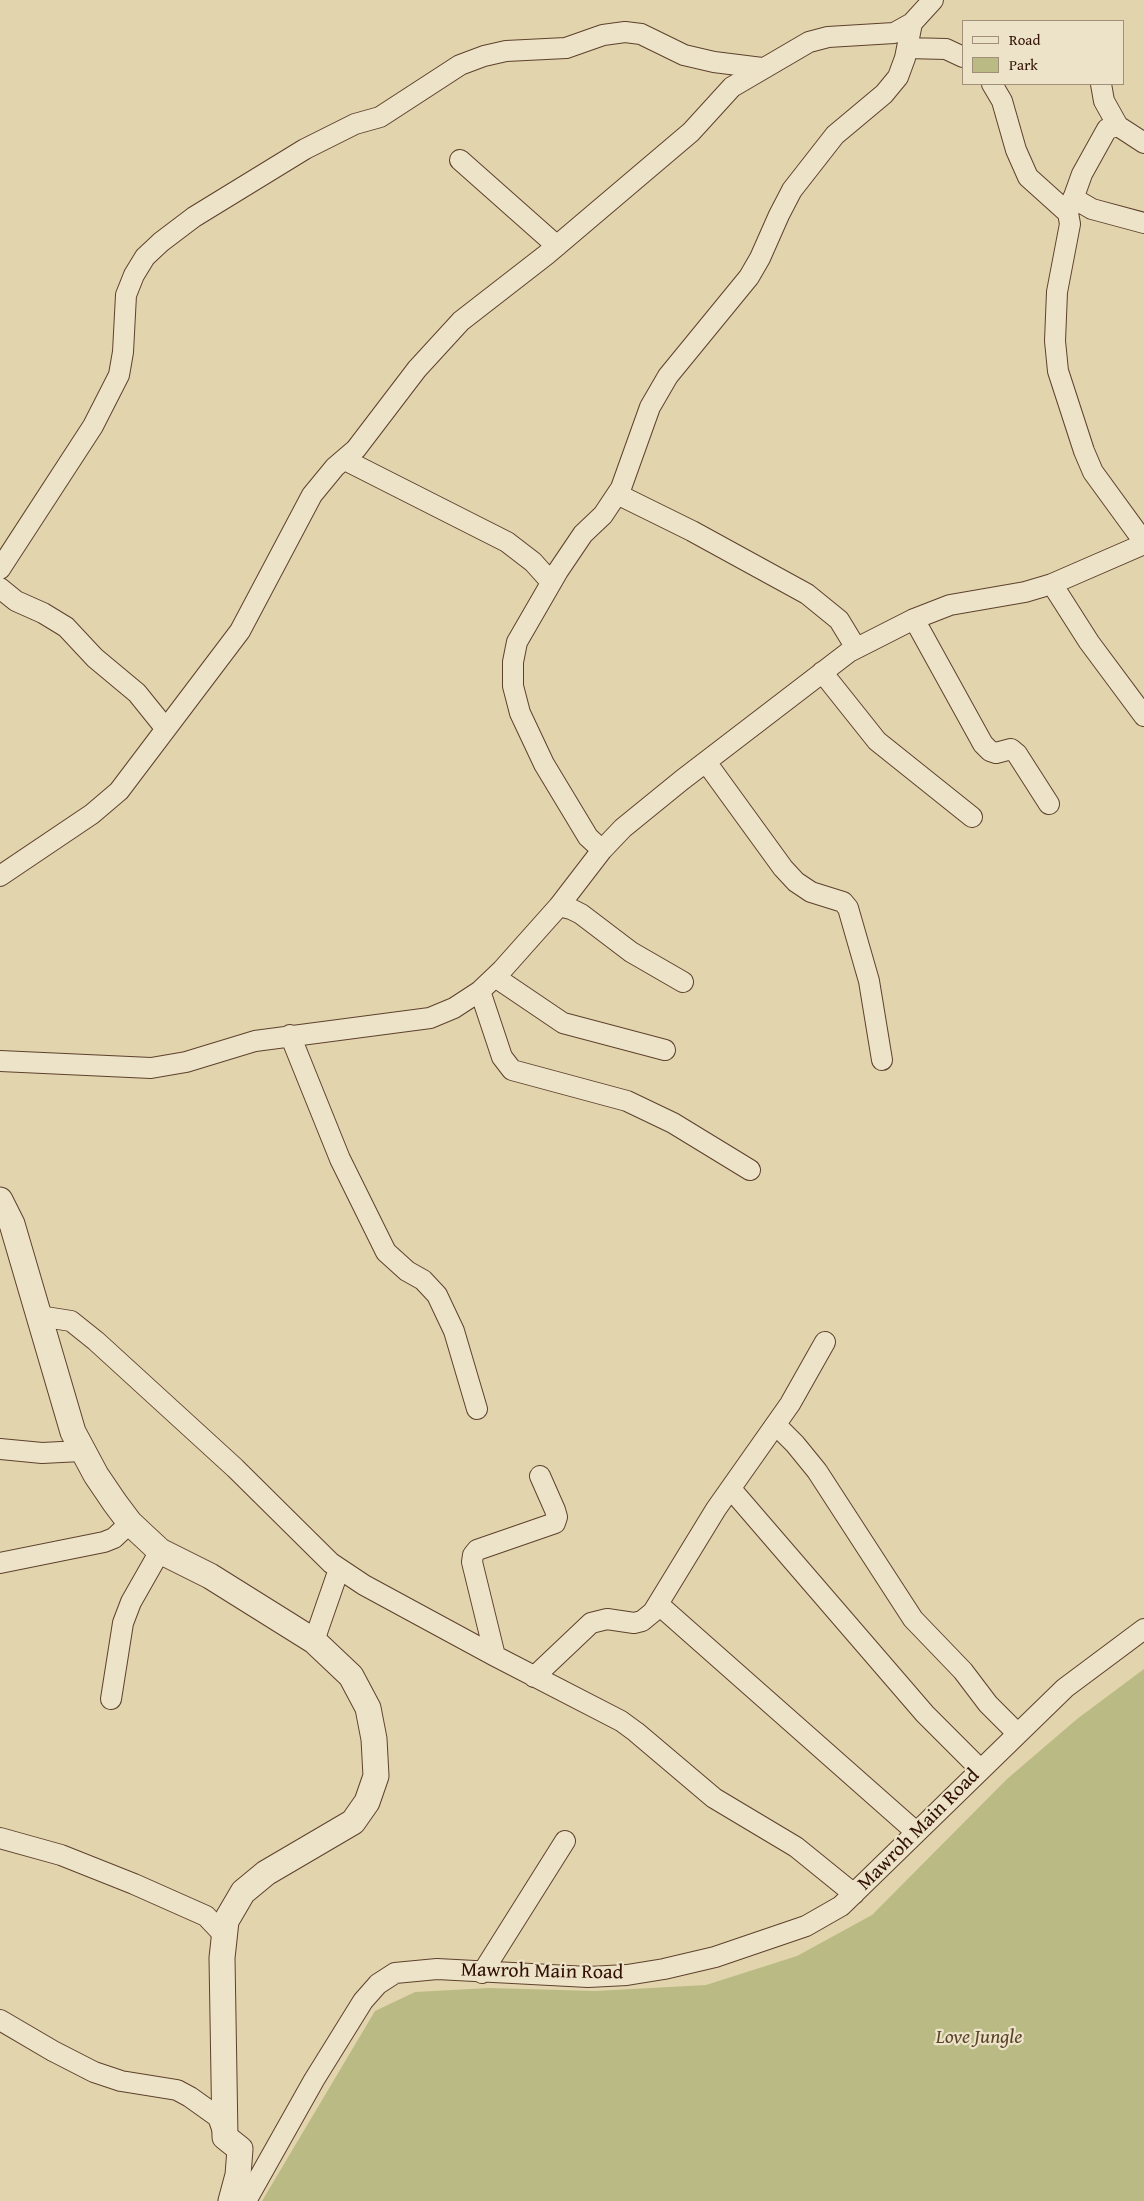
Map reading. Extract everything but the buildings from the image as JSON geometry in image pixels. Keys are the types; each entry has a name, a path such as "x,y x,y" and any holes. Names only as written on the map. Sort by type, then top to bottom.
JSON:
{"street":[{"path":"0,876 92,814 119,791 240,631 312,494 335,467 345,460 374,428 417,368 438,344 468,316 557,246 691,132 732,87 808,42 828,37 894,33 912,23 933,0"},
{"path":"602,850 588,837 544,764 514,699 513,662 517,642 551,582 583,534 603,515 618,494 650,407 668,376 749,277 767,244 783,206 810,166 835,135 884,94 898,77 912,23"},
{"path":"0,569 93,426 119,376 123,352 126,295 134,275 145,257 161,242 194,217 305,149 355,124 380,117 460,65 484,56 506,51 566,48 603,35 625,32 641,34 684,55 714,62 762,68"},
{"path":"907,48 946,49 962,57"},
{"path":"993,85 1002,101 1016,150 1028,177 1071,205 1144,223"},
{"path":"1101,85 1104,101 1118,126 1144,143"},
{"path":"0,1061 151,1068 186,1062 255,1041 290,1035 370,1028 430,1018 454,1008 480,992 495,977 559,906 602,850 623,828 822,672 856,648 914,619 950,605 1025,592 1052,584 1144,543 1093,472 1058,371 1055,341 1057,292 1070,224 1071,205 1082,174 1107,129 1118,126"},
{"path":"460,160 557,246"},
{"path":"345,460 507,542 533,562 551,582"},
{"path":"618,494 692,531 807,594 839,620 856,648"},
{"path":"1052,584 1089,642 1144,716"},
{"path":"0,588 16,601 43,613 66,627 95,658 137,693 166,729"},
{"path":"914,619 983,744 990,751 996,753 1012,749 1049,804"},
{"path":"822,672 877,741 972,817"},
{"path":"706,762 783,868 796,882 811,892 843,902 848,908 869,981 882,1060"},
{"path":"559,906 571,908 581,914 631,952 683,982"},
{"path":"495,977 563,1023 665,1050"},
{"path":"480,992 502,1057 512,1070 628,1101 673,1123 750,1170"},
{"path":"290,1035 337,1151 386,1252 407,1271 427,1284 437,1296 454,1331 477,1409"},
{"path":"0,1200 12,1224 67,1414 81,1451 130,1523 160,1551 210,1576 314,1641 351,1676 368,1708 374,1739 376,1776 367,1802 353,1822 266,1873 243,1892 226,1921 222,1958 225,2137"},
{"path":"39,1316 71,1321 96,1341 173,1409 339,1569 495,1656 621,1721 714,1798 796,1847 854,1894"},
{"path":"534,1677 591,1623 607,1619 634,1623 642,1621 658,1604 716,1509 776,1425 825,1342"},
{"path":"776,1425 795,1444 817,1471 913,1619 963,1671 988,1704 1018,1733"},
{"path":"0,1449 42,1453 81,1451"},
{"path":"495,1656 472,1562 473,1555 477,1550 555,1523 557,1518 556,1510 540,1476"},
{"path":"731,1488 925,1714 980,1769"},
{"path":"0,1563 104,1542 114,1538 130,1523"},
{"path":"111,1699 123,1623 131,1602 160,1551"},
{"path":"314,1641 339,1569"},
{"path":"658,1604 916,1832"},
{"name":"Mawroh Main Road","path":"246,2201 314,2080 364,2001 378,1984 395,1973 437,1969 482,1973 588,1977 664,1969 715,1957 806,1926 842,1906 1065,1688 1144,1628"},
{"path":"0,1838 61,1855 134,1884 206,1916 224,1935"},
{"path":"482,1973 565,1841"},
{"path":"0,2020 94,2072 122,2081 177,2090 190,2096 218,2116 225,2137 240,2149 238,2175 231,2201"}],"green space":[{"name":"Love Jungle","path":"1144,1669 1144,2201 262,2201 375,2011 415,1992 489,1988 595,1991 706,1985 797,1956 872,1915 1007,1779 1077,1719"}]}
